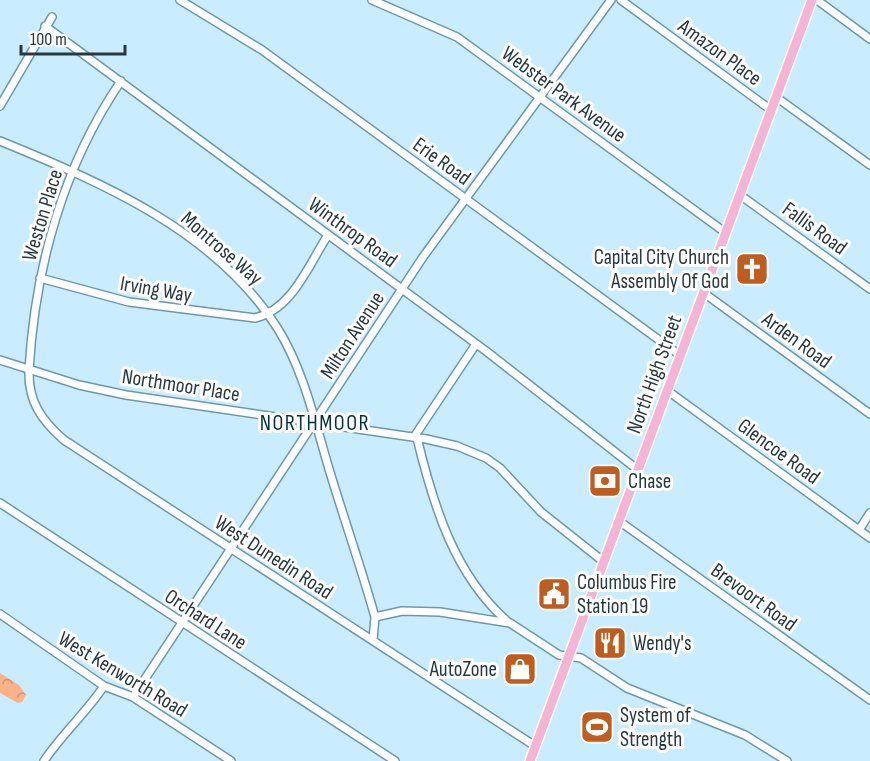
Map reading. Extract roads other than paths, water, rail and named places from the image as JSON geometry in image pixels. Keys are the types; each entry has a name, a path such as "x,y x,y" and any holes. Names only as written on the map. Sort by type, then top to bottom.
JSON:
{"main road":[{"name":"North High Street","path":"532,760 568,657 812,0"}],"street":[{"name":"Erie Road","path":"180,0 262,50 681,356"},
{"name":"Webster Park Avenue","path":"372,0 457,37 726,233"},
{"name":"Milton Avenue","path":"133,697 402,288 611,0"},
{"name":"Amazon Place","path":"621,0 771,110"},
{"path":"817,0 870,39"},
{"path":"0,106 52,17"},
{"name":"Winthrop Road","path":"45,26 402,288 638,470"},
{"name":"Weston Place","path":"29,370 40,278 72,171 121,81"},
{"path":"776,97 870,165"},
{"name":"Montrose Way","path":"0,141 72,171 138,204 174,227 226,269 268,315 293,356 315,422 375,617 373,640"},
{"name":"Fallis Road","path":"740,195 870,289"},
{"path":"268,315 285,302 328,235"},
{"name":"Irving Way","path":"40,278 96,295 149,306 240,318 268,315"},
{"name":"Arden Road","path":"704,293 870,414"},
{"path":"476,344 416,437 441,523 471,578 510,623 559,655 581,658 648,698 745,735 783,760"},
{"name":"Northmoor Place","path":"0,360 79,385 126,395 416,437 457,446 486,458 500,468 541,512 604,562"},
{"name":"West Dunedin Road","path":"29,370 28,382 37,411 64,440 536,746"},
{"name":"Glencoe Road","path":"668,391 870,538"},
{"name":"Orchard Lane","path":"0,503 395,761"},
{"path":"859,530 870,513"},
{"name":"Brevoort Road","path":"619,521 870,700"},
{"path":"375,617 402,611 440,612 510,623"},
{"name":"West Kenworth Road","path":"0,614 104,686 133,697 231,761"},
{"path":"44,761 104,686"}],"place":[{"name":"Capital City Church Assembly Of God","path":"752,269"},
{"name":"Chase","path":"605,481"},
{"name":"Columbus Fire Station 19","path":"554,594"},
{"name":"Wendy's","path":"610,643"},
{"name":"AutoZone","path":"520,669"},
{"name":"System of Strength","path":"597,727"}],"district":[{"name":"NORTHMOOR","path":"315,422"}]}
